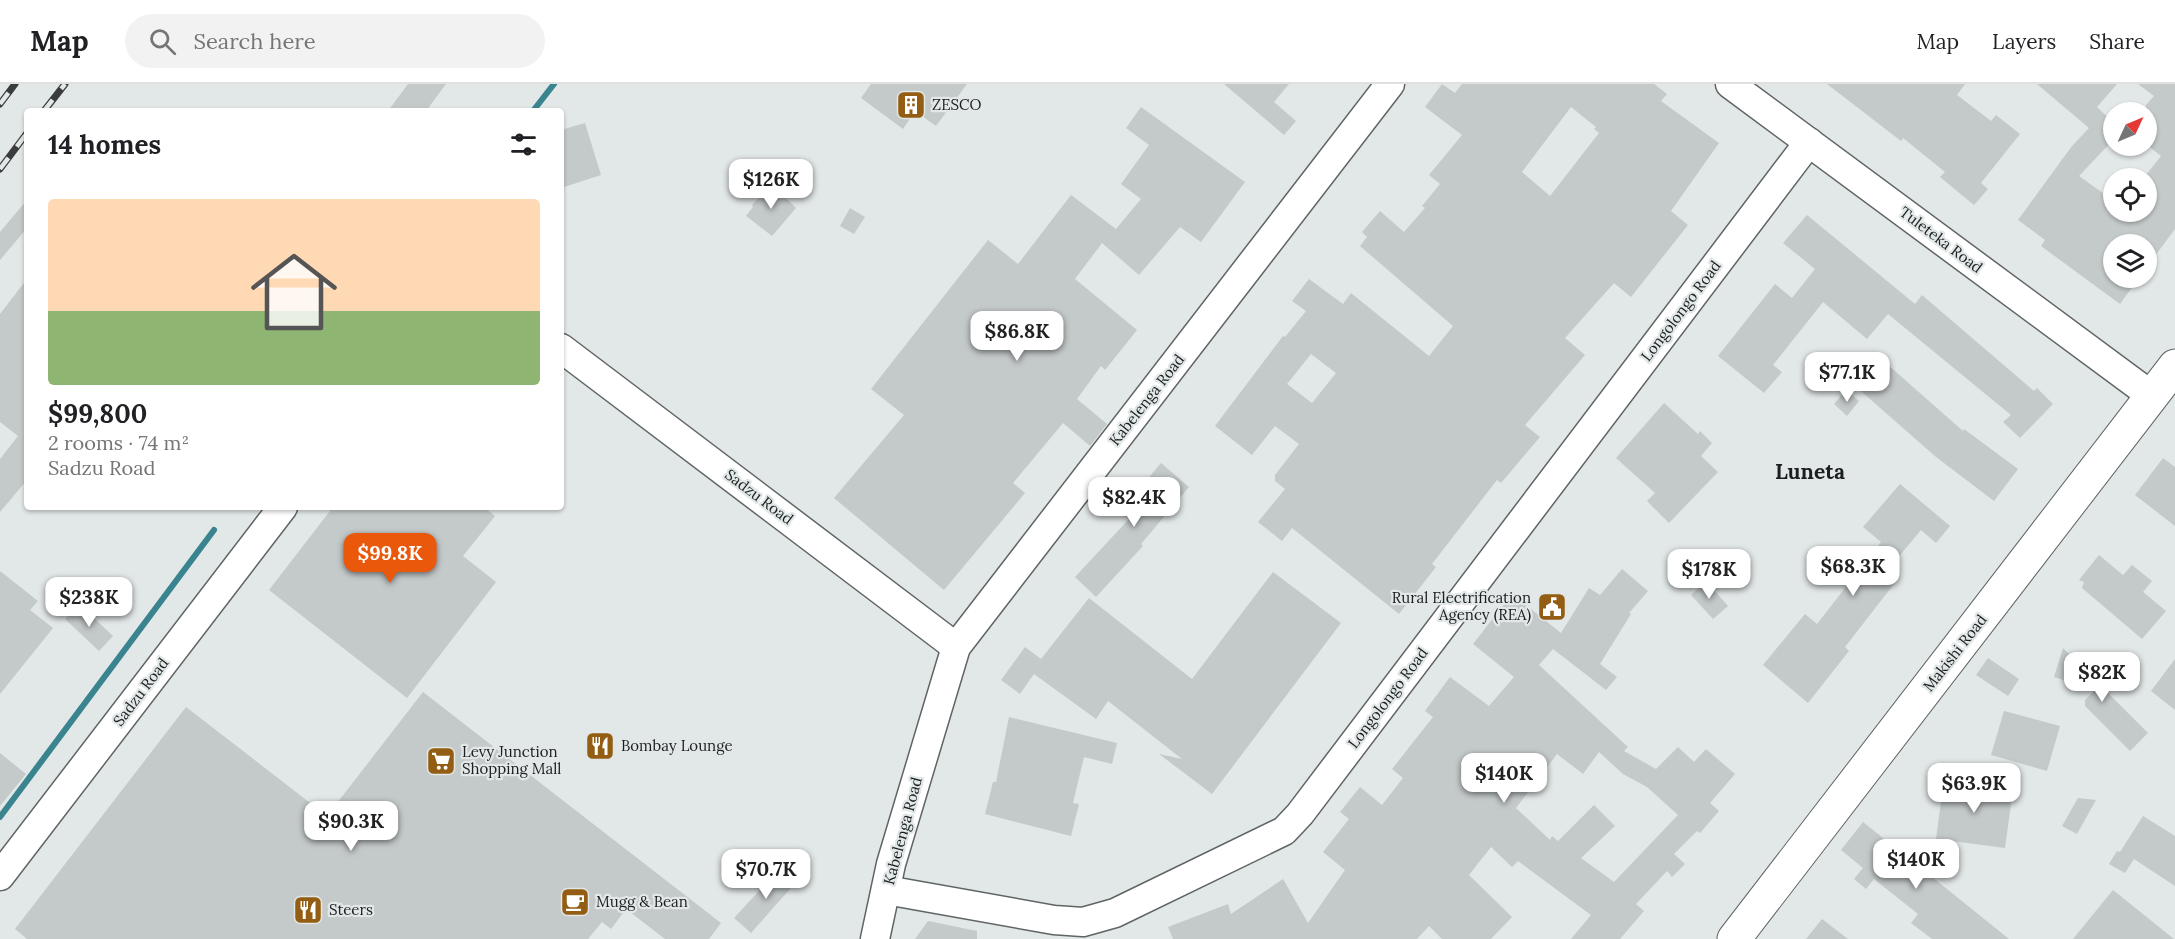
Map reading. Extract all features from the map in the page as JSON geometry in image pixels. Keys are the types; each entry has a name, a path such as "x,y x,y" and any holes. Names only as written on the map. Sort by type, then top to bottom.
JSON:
{"main road":[{"name":"Makishi Road","path":"1734,939 2175,366"}],"street":[{"name":"Kabelenga Road","path":"875,939 891,864 956,647 1390,84"},
{"name":"Tuleteka Road","path":"1730,84 2152,396"},
{"name":"Longolongo Road","path":"886,890 1054,920 1083,922 1115,913 1284,831 1300,814 1809,142"},
{"name":"Sadzu Road","path":"564,350 956,647"},
{"name":"Sadzu Road","path":"0,876 280,510"}],"building":[{"path":"408,84 446,84 428,108 390,108"},
{"name":"ZESCO","path":"871,84 967,84 936,126 915,111 903,129 861,98"},
{"path":"1224,84 1289,84 1274,102 1296,121 1284,135"},
{"path":"1442,84 1455,93 1462,84 1654,84 1667,94 1661,101 1719,143 1671,211 1688,225 1631,297 1614,283 1565,338 1585,355 1525,425 1540,437 1501,483 1497,480 1432,564 1436,567 1399,614 1292,528 1282,541 1258,522 1285,489 1275,481 1275,475 1299,444 1275,426 1252,455 1215,426 1283,336 1285,337 1306,311 1292,301 1309,279 1343,304 1351,293 1429,356 1453,326 1360,246 1367,237 1362,232 1380,211 1404,232 1425,208 1422,206 1440,184 1429,175 1462,135 1425,107","holes":["1571,107 1596,127 1594,129 1599,133 1550,196 1522,172","1311,354 1336,373 1312,403 1287,384"]},
{"path":"1827,84 1965,84 1957,95 1991,121 1996,115 2020,134 1981,183 1988,189 1974,205 1940,177 1945,172 1903,138 1901,141"},
{"path":"2037,84 2117,84 2097,107 2103,113 2103,151 2079,176 2103,193 2103,222 2157,222 2157,168 2152,168 2161,156 2157,153 2157,102 2149,102 2154,96 2138,84 2175,84 2175,229 2157,253 2157,234 2103,234 2103,288 2132,288 2120,304 2041,246 2045,240 2018,220 2072,146 2089,128"},
{"path":"1141,107 1245,182 1201,242 1180,227 1139,275 1102,243 1075,279 1137,330 1105,370 1101,366 1077,399 1107,424 1090,446 1063,423 1013,483 1025,493 944,590 834,498 904,415 871,389 988,240 1018,264 1071,195 1116,229 1141,199 1121,184 1149,145 1126,128"},
{"path":"585,123 601,175 564,187 564,129"},
{"path":"772,184 796,208 772,236 746,216 753,207 752,205"},
{"path":"24,204 24,232 0,260 0,232"},
{"path":"850,208 865,217 854,234 840,226"},
{"path":"1807,215 1915,304 1922,295 2034,391 2037,388 2053,404 2020,438 2003,422 2011,415 1888,314 1867,339 1823,302 1773,365 1782,372 1764,393 1718,356 1775,284 1792,298 1815,269 1783,243"},
{"path":"24,283 24,484 0,512 0,459 18,436 0,422 0,314"},
{"path":"1879,357 1963,431 1964,429 2018,469 1994,501 1936,457 1854,385"},
{"path":"1846,390 1859,401 1847,416 1834,404"},
{"path":"1664,403 1698,434 1700,431 1712,443 1701,456 1718,472 1669,523 1647,501 1655,493 1616,458"},
{"path":"2163,458 2175,467 2175,526 2135,495"},
{"path":"1161,463 1189,487 1141,544 1143,546 1096,597 1075,577 1129,519 1120,512"},
{"path":"1900,484 1950,526 1936,543 1921,530 1886,572 1897,580 1845,647 1849,651 1808,703 1763,665 1805,614 1817,624 1881,542 1863,527"},
{"path":"331,510 488,510 495,516 463,556 496,582 407,698 269,590"},
{"path":"2099,555 2123,575 2132,565 2152,581 2143,592 2166,611 2142,639 2082,588 2084,582 2079,580"},
{"path":"1622,569 1648,591 1629,613 1631,614 1600,664 1617,677 1606,690 1553,649 1539,665 1628,747 1624,751 1656,769 1678,747 1694,762 1706,749 1735,774 1710,803 1719,811 1700,833 1697,831 1674,854 1685,864 1672,877 1667,871 1636,904 1644,911 1620,939 1571,939 1591,915 1518,861 1512,867 1491,847 1469,875 1512,917 1491,939 1442,939 1429,926 1417,939 1173,939 1168,927 1228,904 1231,914 1283,879 1308,923 1345,870 1323,852 1349,819 1340,812 1360,787 1382,805 1403,778 1392,769 1433,717 1425,711 1450,677 1489,706 1514,677 1473,644 1512,594 1561,633 1589,588 1600,595","holes":["1599,752 1623,774 1647,787 1678,815 1614,882 1581,858 1615,826 1594,805 1558,841 1552,836 1550,840 1516,808 1557,754 1583,774"]},
{"path":"0,571 38,601 30,610 53,628 0,694"},
{"path":"1273,572 1341,623 1212,794 1159,754 1182,759 1108,701 1096,719 1034,674 1020,694 1001,680 1025,647 1041,659 1089,598 1192,679"},
{"path":"1706,581 1728,606 1713,619 1691,595"},
{"path":"79,604 113,636 99,651 65,619"},
{"path":"2063,648 2148,733 2130,751 2085,706 2085,700 2095,690 2054,677"},
{"path":"1988,658 2019,679 2008,696 1976,675"},
{"path":"2175,659 2175,710 2151,691"},
{"name":"Levy Junction Shopping Mall","path":"423,692 721,923 709,939 665,939 626,909 611,929 602,922 588,939 27,939 15,929 186,707 327,816"},
{"path":"2004,711 2060,726 2047,771 1991,755"},
{"path":"1009,717 1117,743 1112,764 1084,757 1073,803 1079,804 1071,836 985,814 993,782 996,782"},
{"path":"0,753 26,774 0,806"},
{"path":"1944,779 2013,789 2005,848 1936,839"},
{"path":"2078,798 2096,800 2077,834 2062,826"},
{"path":"2143,816 2175,836 2175,886 2134,859 2125,873 2109,864 2117,851 2120,852"},
{"path":"1863,822 2009,939 1932,939 1911,923 1918,914 1874,879 1866,889 1854,879 1863,868 1841,850"},
{"path":"782,866 798,880 751,933 734,918"},
{"path":"2113,890 2174,939 2073,939"},
{"path":"1822,919 1848,939 1806,939"},
{"path":"928,921 977,931 977,939 915,939"}],"waterway":[{"path":"535,108 554,84"},
{"path":"0,817 214,530"}],"railway":[{"path":"0,104 15,84"},
{"path":"46,108 65,84"},
{"path":"0,169 24,137"}],"place":[{"name":"ZESCO","path":"911,105"},
{"name":"Rural Electrification Agency (REA)","path":"1552,607"},
{"name":"Bombay Lounge","path":"600,746"},
{"name":"Levy Junction Shopping Mall","path":"441,761"},
{"name":"Mugg & Bean","path":"575,902"},
{"name":"Steers","path":"308,910"}],"district":[{"name":"Luneta","path":"1810,472"}]}
